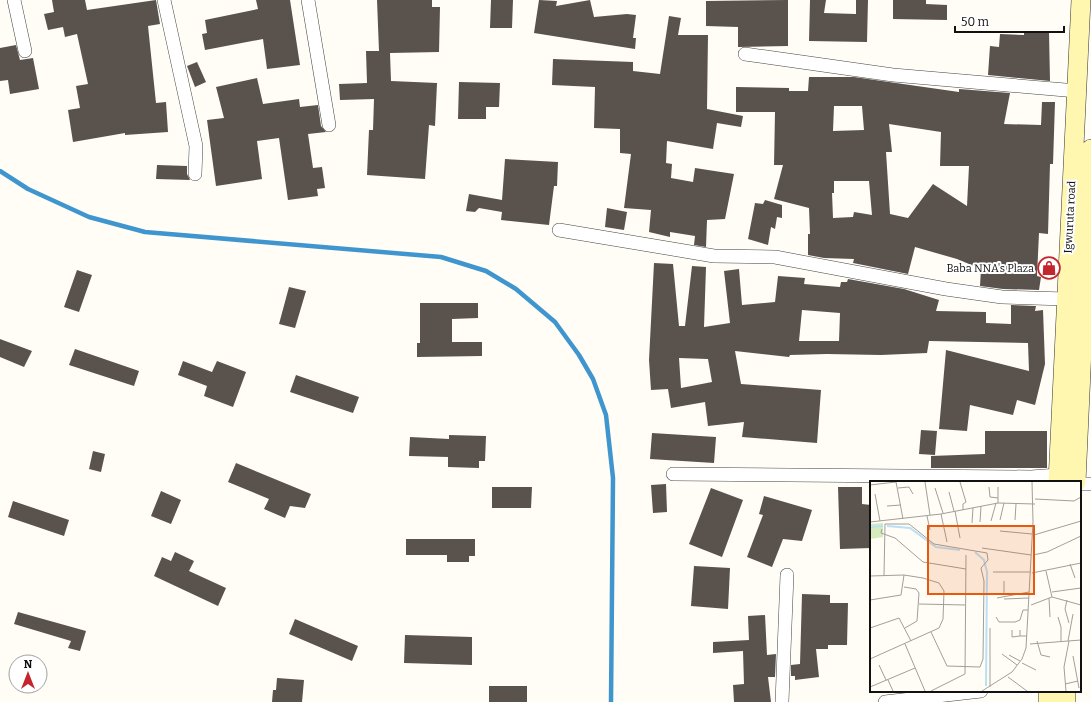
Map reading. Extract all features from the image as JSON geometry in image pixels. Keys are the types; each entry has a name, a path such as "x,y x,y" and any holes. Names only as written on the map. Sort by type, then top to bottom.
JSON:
{"main road":[{"name":"Igwuruta road","path":"1076,481 1080,298 1077,91 1081,0"},
{"name":"Igwuruta road","path":"1058,479 1080,298 1091,149"}],"street":[{"path":"14,0 25,51"},
{"path":"164,0 196,146 194,174"},
{"path":"308,0 329,125"},
{"path":"745,54 893,75 1077,91"},
{"path":"558,230 714,256 776,257 953,290 1002,297 1080,298"},
{"path":"673,474 1031,477 1058,479"},
{"path":"782,702 787,575"},
{"path":"885,702 972,692"}],"building":[{"path":"52,0 85,0 87,10 156,0 160,24 148,26 156,103 166,102 168,132 125,135 125,133 73,142 68,110 80,108 76,86 88,84 77,34 65,37 63,27 48,30 44,14 54,12"},
{"path":"256,0 290,0 300,65 267,69 263,39 205,50 202,34 207,33 205,20 258,9"},
{"path":"377,0 432,0 432,7 440,7 439,52 390,53 391,81 437,83 435,126 429,125 425,179 367,175 369,130 373,130 374,99 340,100 339,84 367,83 366,51 379,51"},
{"path":"491,0 513,0 512,28 490,28"},
{"path":"539,0 557,1 556,6 590,0 594,17 627,14 636,15 633,38 636,38 635,49 534,33"},
{"path":"788,0 788,46 738,47 738,27 706,26 706,1"},
{"path":"810,0 826,0 824,13 856,14 856,0 868,0 867,42 809,41"},
{"path":"893,0 926,0 926,4 947,5 947,20 893,19"},
{"path":"669,16 681,18 678,35 708,35 707,109 743,116 741,127 717,123 713,149 667,141 666,163 672,164 671,178 693,182 695,168 734,174 725,219 707,220 706,247 694,245 695,236 670,232 670,237 649,232 651,210 624,208 631,154 620,153 620,129 594,128 595,87 552,85 553,59 633,62 633,71 660,74"},
{"path":"1024,32 1049,32 1050,81 988,75 990,46 999,47 1000,34 1024,35"},
{"path":"16,45 20,60 33,58 39,89 10,94 8,80 0,81 0,48"},
{"path":"197,62 206,82 195,87 187,66"},
{"path":"809,77 854,77 959,92 959,89 1010,93 1004,124 1041,125 1042,102 1055,102 1053,164 1050,164 1048,234 1039,233 1037,276 1041,277 1039,290 1003,289 980,286 981,269 957,259 915,247 908,274 853,263 854,259 824,258 808,255 808,234 810,234 809,208 774,199 783,165 774,165 775,112 736,112 736,87 789,88 789,91 808,91","holes":["834,106 862,106 864,130 833,131","889,124 941,132 940,166 969,166 967,206 933,184 908,218 890,214 886,152 892,152","834,181 869,181 872,215 854,212 853,217 833,218 832,193 834,193"]},
{"path":"257,78 263,104 299,99 300,107 318,105 321,126 326,132 308,134 313,168 322,167 325,188 317,189 318,196 288,200 279,138 257,141 262,179 216,186 207,120 224,118 216,87"},
{"path":"459,82 500,83 499,107 486,107 486,119 458,119"},
{"path":"505,159 558,162 557,186 554,186 549,225 501,220 502,212 479,208 475,212 466,211 469,194 502,200"},
{"path":"157,165 187,166 187,174 190,180 156,179"},
{"path":"765,200 782,205 782,218 777,217 775,229 771,227 768,245 748,239 755,203 763,204"},
{"path":"607,208 627,212 624,230 605,227"},
{"path":"654,263 673,264 679,326 685,326 692,266 706,267 704,327 730,323 724,271 739,269 742,305 775,302 778,276 805,278 804,284 840,287 841,282 847,282 848,279 904,289 939,300 936,311 986,312 986,323 1011,324 1011,305 1036,306 1035,311 1043,310 1045,364 1035,405 1017,400 1013,415 970,405 967,431 939,429 946,350 1029,371 1028,343 929,341 927,353 881,355 827,354 790,355 789,357 735,351 741,384 821,390 817,443 742,437 744,422 708,426 705,402 671,408 668,389 651,390 649,360","holes":["802,310 840,313 839,341 799,341","679,358 708,359 712,382 681,388"]},
{"path":"77,270 92,275 79,312 64,307"},
{"path":"289,287 306,291 295,328 279,324"},
{"path":"420,303 478,303 478,318 452,319 452,342 482,342 482,356 417,357 417,343 420,343"},
{"path":"0,339 32,351 24,367 0,357"},
{"path":"75,349 139,371 134,386 69,365"},
{"path":"183,361 212,372 217,361 246,372 233,407 204,396 207,386 178,375"},
{"path":"296,375 359,397 353,413 290,392"},
{"path":"921,430 937,431 935,455 919,454"},
{"path":"985,431 1047,431 1047,468 931,468 931,456 985,454"},
{"path":"652,433 716,437 714,463 650,459"},
{"path":"449,435 486,436 485,461 479,461 479,468 448,467 448,457 409,456 410,437 449,439"},
{"path":"93,451 105,454 101,472 89,469"},
{"path":"236,463 311,494 305,508 290,506 285,518 264,509 269,499 228,482"},
{"path":"666,484 667,512 653,513 651,485"},
{"path":"492,487 532,487 531,508 492,508"},
{"path":"838,487 862,487 862,504 870,505 870,548 840,549"},
{"path":"711,488 743,500 722,557 689,544"},
{"path":"161,491 181,500 171,524 151,516"},
{"path":"764,496 812,510 802,541 783,539 772,567 747,557 763,515 759,514"},
{"path":"13,501 69,520 64,536 8,517"},
{"path":"406,539 475,539 475,556 469,556 469,562 447,562 447,555 406,555"},
{"path":"175,552 194,561 189,571 226,588 218,606 154,576 162,557 171,561"},
{"path":"694,566 730,568 728,609 691,606"},
{"path":"802,594 830,595 830,603 848,603 847,645 828,645 828,649 816,649 819,677 795,680 795,676 791,676 791,665 800,664"},
{"path":"18,612 86,631 80,651 68,648 71,641 14,624"},
{"path":"765,615 767,655 776,654 775,677 768,677 771,702 734,702 733,685 744,684 743,651 713,653 713,642 749,640 748,616"},
{"path":"295,619 358,646 352,661 289,634"},
{"path":"405,635 472,637 472,665 404,663"},
{"path":"277,678 304,680 302,702 272,702 273,690 276,690"},
{"path":"489,686 527,686 527,702 489,702"}],"waterway":[{"path":"0,171 28,189 89,217 145,232 441,257 486,271 516,289 555,322 579,355 593,379 606,415 613,478 611,702"}],"place":[{"name":"Baba NNA's Plaza","path":"1049,268"}]}
